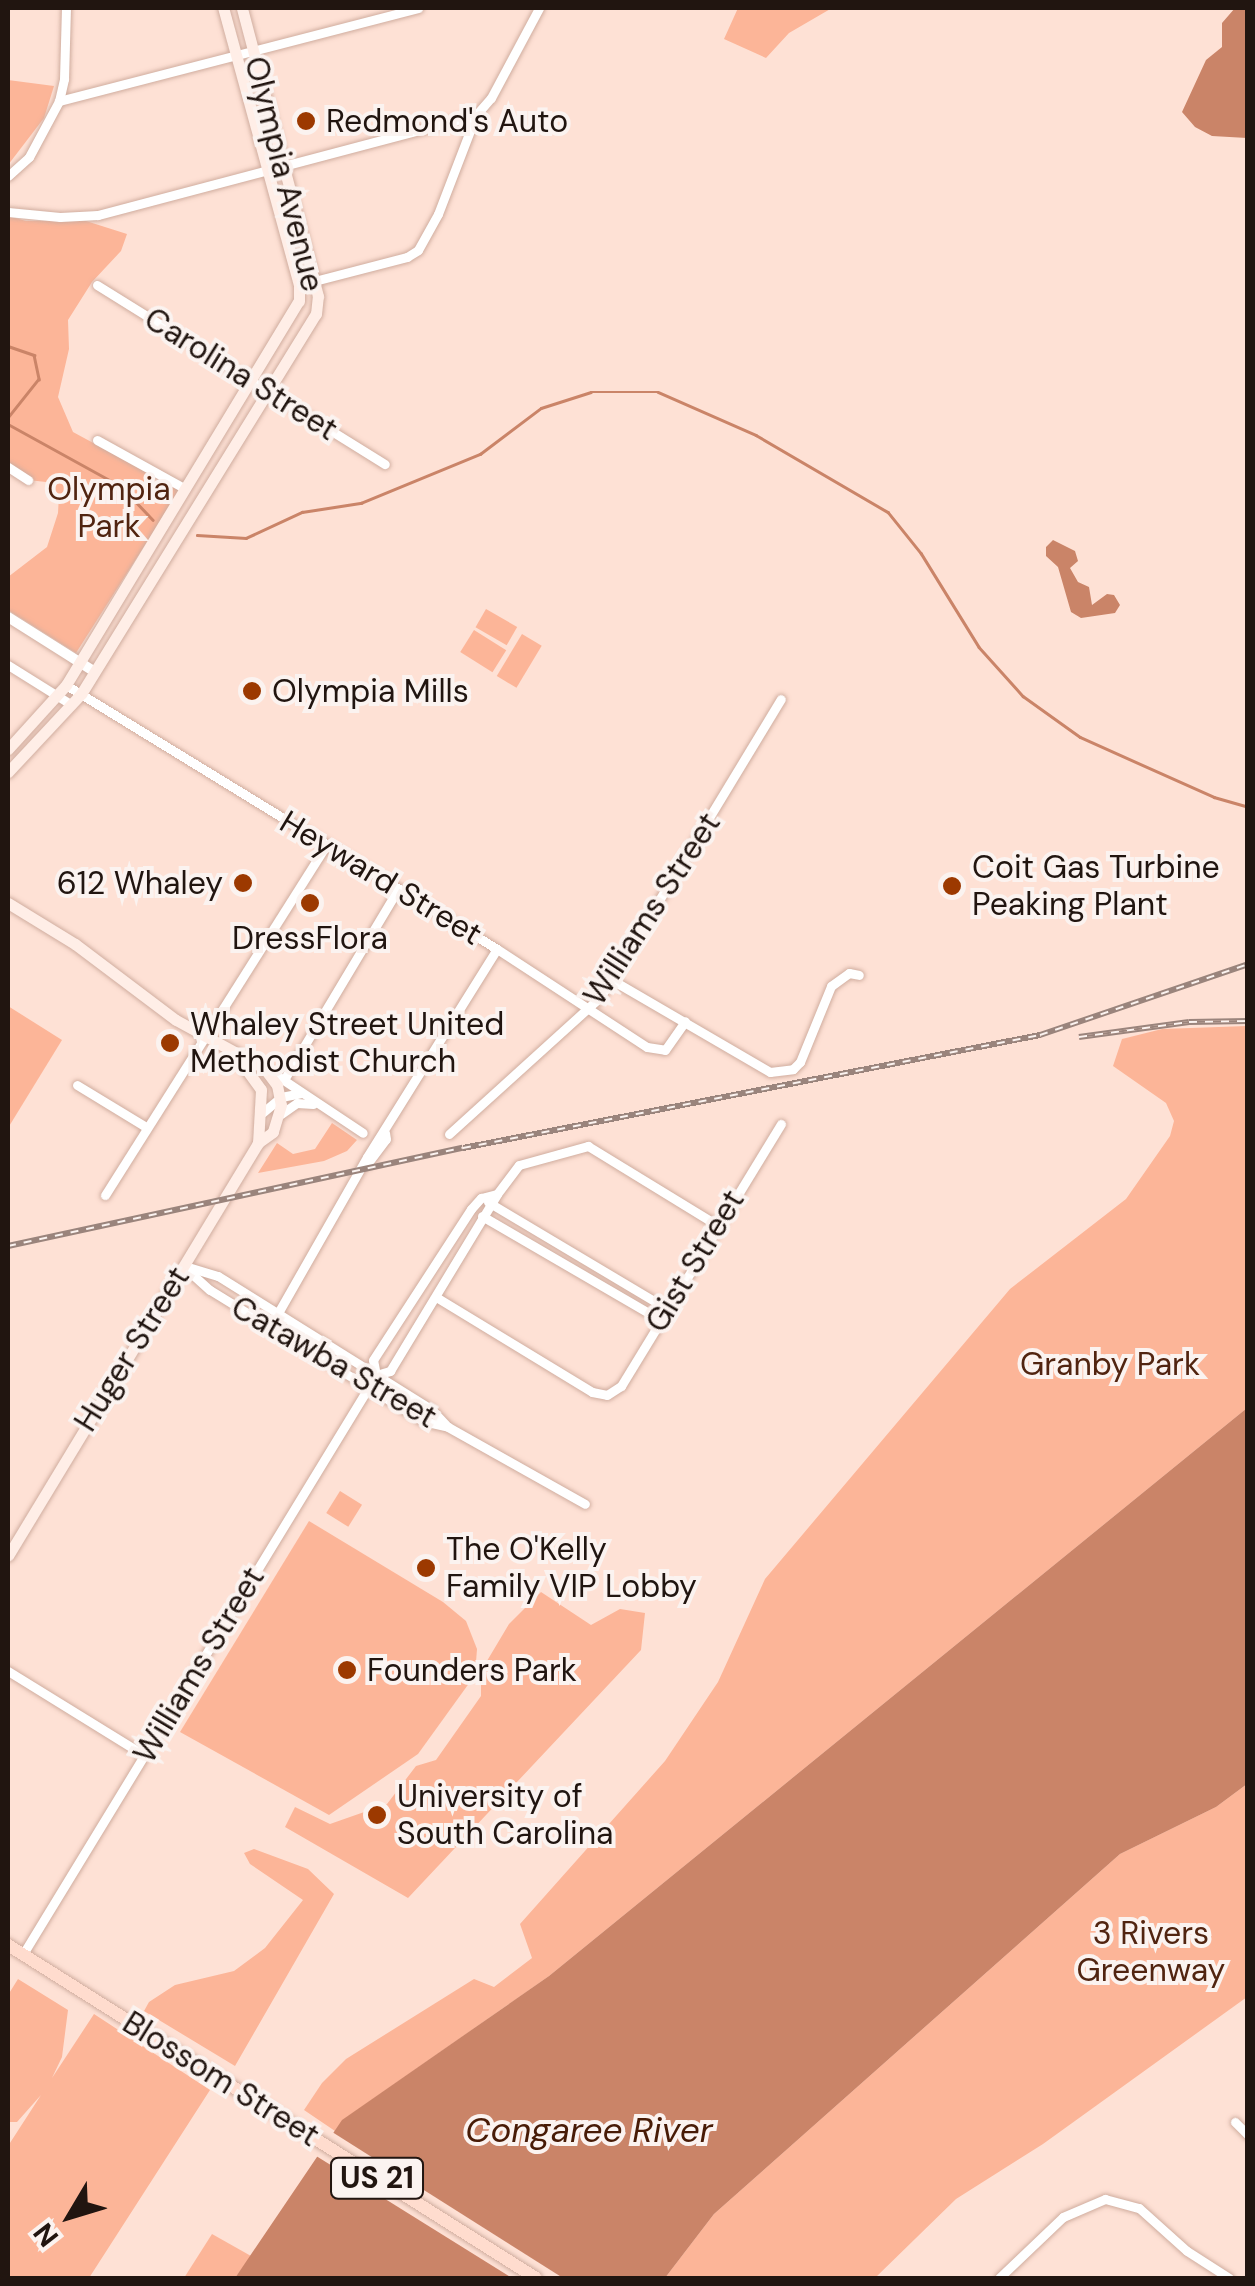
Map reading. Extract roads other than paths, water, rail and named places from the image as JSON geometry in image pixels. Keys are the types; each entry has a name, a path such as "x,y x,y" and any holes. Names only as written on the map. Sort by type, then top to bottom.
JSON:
{"main road":[{"name":"Olympia Avenue","path":"8,750 62,691 290,318 299,285 223,8"},
{"name":"Olympia Avenue","path":"8,772 81,694 316,314 314,282 242,8"},
{"path":"8,903 75,944 203,1037 264,1068 274,1078 281,1097 281,1114"},
{"path":"238,1058 260,1090 258,1144"},
{"name":"Huger Street","path":"8,1555 258,1144 273,1132 281,1114"},
{"name":"Blossom Street","path":"8,1945 536,2278"}],"street":[{"path":"8,176 38,143 59,101 64,79 66,8"},
{"path":"59,101 418,8"},
{"path":"299,285 418,250 438,214 476,115 491,98 539,8"},
{"path":"8,212 60,217 98,215 476,115"},
{"name":"Carolina Street","path":"97,285 384,464"},
{"path":"97,440 184,488"},
{"path":"9,472 28,480"},
{"path":"8,617 95,672"},
{"name":"Heyward Street","path":"8,665 62,691 81,694 658,1051 674,1043 686,1021"},
{"name":"Heyward Street","path":"62,691 72,706"},
{"name":"Williams Street","path":"449,1134 589,1010 612,980 780,699"},
{"path":"106,1195 326,846"},
{"path":"285,1078 398,889"},
{"path":"270,1326 497,949"},
{"path":"612,980 770,1072 793,1068 814,1035 831,986 849,972 860,974"},
{"path":"264,1068 285,1078 313,1104 364,1133"},
{"path":"77,1086 146,1127"},
{"path":"262,1113 281,1097 305,1094"},
{"path":"281,1114 297,1102 313,1104"},
{"name":"Gist Street","path":"436,1297 592,1392 607,1395 621,1386 659,1318 781,1124"},
{"path":"666,1308 494,1199 519,1164 588,1146 717,1225"},
{"name":"Williams Street","path":"23,1954 369,1388 376,1375 373,1360 471,1209 481,1198 494,1199 390,1371 376,1375"},
{"path":"471,1209 659,1318"},
{"name":"Catawba Street","path":"183,1266 218,1276 431,1410 448,1427"},
{"name":"Catawba Street","path":"183,1266 210,1290 424,1421 448,1427 585,1504"},
{"path":"8,1671 144,1755"},
{"path":"1235,2122 1248,2135"},
{"path":"999,2278 1064,2216 1105,2199 1118,2200 1148,2214 1187,2251 1229,2278"}],"water":[{"path":"1235,8 1247,8 1247,138 1212,136 1195,127 1182,112 1206,60 1222,47 1222,23"},
{"path":"1053,540 1075,551 1078,561 1070,568 1078,582 1089,587 1092,605 1107,594 1114,595 1120,605 1115,613 1081,618 1071,612 1058,567 1046,556 1046,547"},
{"name":"Congaree River","path":"1247,1408 1247,1784 1216,1807 1120,1854 714,2214 665,2278 235,2278 342,2120 549,1976"}],"waterway":[{"path":"8,346 34,355 39,379 8,418"},
{"path":"197,535 246,538 302,512 361,503 480,454 541,408 591,392 658,392 756,435 888,512 921,553 979,647 1023,696 1080,737 1214,797 1248,807"},
{"path":"8,424 122,487 153,520"}],"railway":[{"path":"8,1246 463,1148 1040,1035 1248,964"},
{"path":"1079,1037 1189,1022 1248,1021"}],"place":[{"name":"Redmond's Auto","path":"306,121"},
{"name":"Olympia Mills","path":"252,691"},
{"name":"612 Whaley","path":"243,883"},
{"name":"Coit Gas Turbine Peaking Plant","path":"952,886"},
{"name":"DressFlora","path":"310,903"},
{"name":"Whaley Street United Methodist Church","path":"170,1043"},
{"name":"The O'Kelly Family VIP Lobby","path":"426,1568"},
{"name":"Founders Park","path":"347,1670"},
{"name":"University of South Carolina","path":"377,1815"}],"park label":[{"name":"Olympia Park","path":"109,508"},
{"name":"Granby Park","path":"1110,1364"},
{"name":"3 Rivers Greenway","path":"1151,1952"}]}
